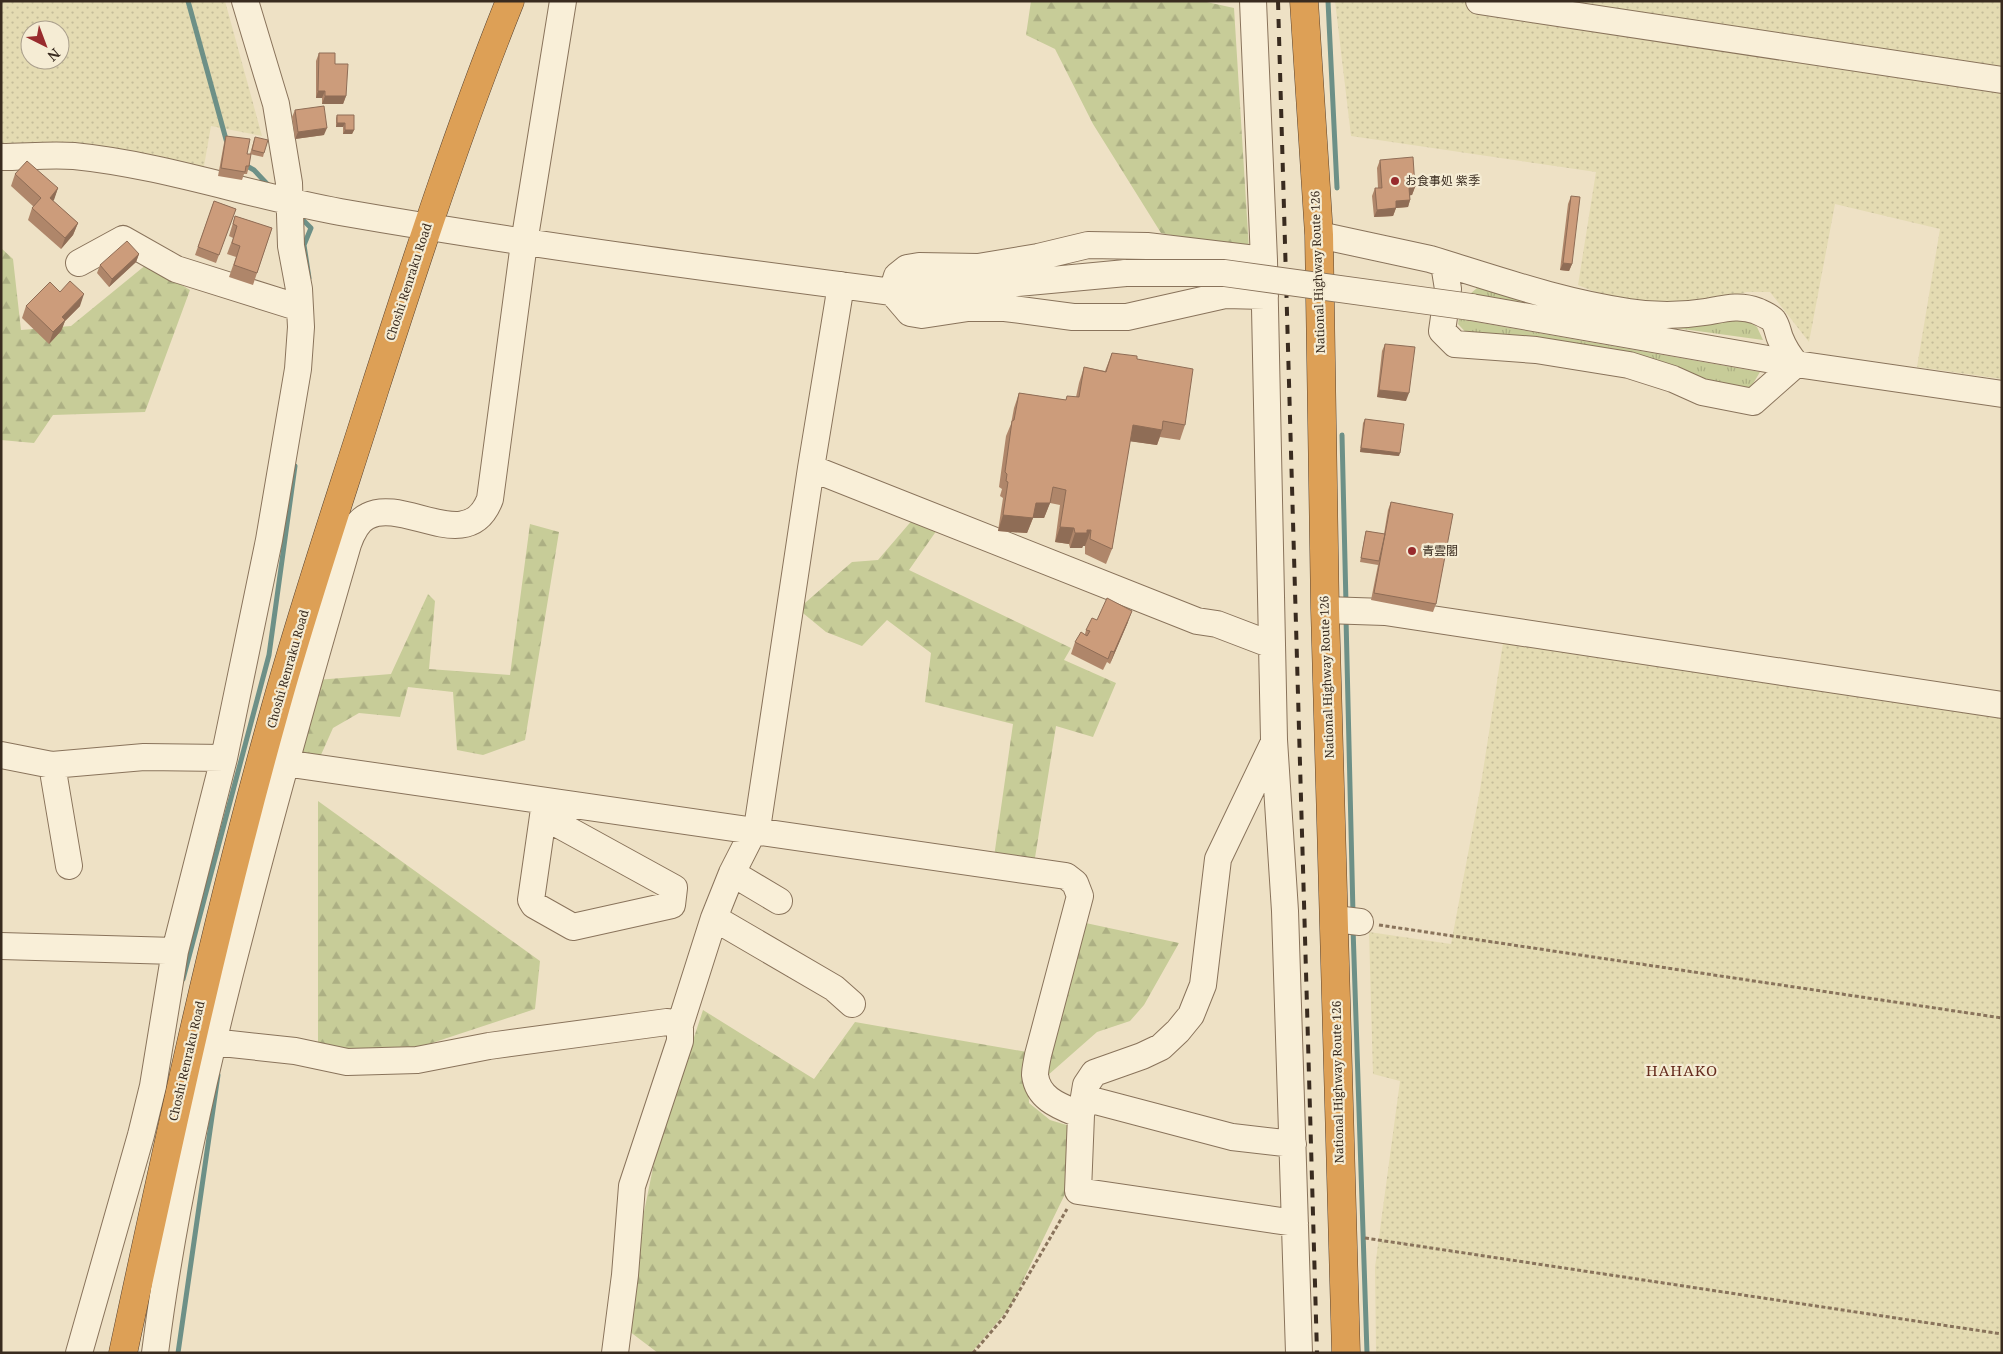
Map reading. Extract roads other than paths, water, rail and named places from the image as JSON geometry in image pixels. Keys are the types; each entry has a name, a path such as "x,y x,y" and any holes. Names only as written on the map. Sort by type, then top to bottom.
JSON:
{"highway":[{"name":"Choshi Renraku Road","path":"123,1353 176,1109 274,712 427,227 480,74 510,1"},
{"name":"National Highway Route 126","path":"1304,1 1340,609 1348,920 1346,1353"}],"street":[{"path":"79,1353 142,1135 153,1086 175,951 224,758 285,457 298,369 300,308 291,246 289,183 276,104 245,1"},
{"path":"155,1353 185,1164 212,1042 284,763 354,528 368,516 382,512 463,526 475,520 486,510 490,498 524,243 562,1"},
{"path":"1253,1 1265,293 1274,740 1285,911 1298,1353"},
{"path":"1479,1 2002,80"},
{"path":"1,157 72,156 134,165 289,203 427,227 524,243 892,292 921,292 1126,273 1224,273 1471,307 1796,364 2002,394"},
{"path":"1319,236 1444,264 1514,286 1578,303 1628,312 1658,315 1704,312 1734,306 1756,311 1773,320 1787,353 1796,364"},
{"path":"79,263 123,239 176,269 300,308"},
{"path":"892,292 897,276 913,267 978,267 1038,257 1088,245 1147,246 1264,260"},
{"path":"1444,264 1448,289 1442,331 1455,344 1536,350 1629,365 1673,379 1702,392 1753,402 1796,364"},
{"path":"615,1353 625,1275 632,1186 680,1041 680,1025 714,918 732,873 755,830 841,285"},
{"path":"892,292 910,313 922,315 968,308 1005,308 1082,317 1127,317 1225,295 1265,293 1320,294"},
{"path":"811,468 1197,621 1217,624 1272,645"},
{"path":"1340,609 1385,612 2002,705"},
{"path":"1274,740 1218,859 1203,985 1191,1015 1161,1047 1142,1056 1094,1073 1086,1085 1082,1106 1078,1191 1295,1223"},
{"path":"1,755 52,765 144,757 224,758"},
{"path":"284,763 544,809 755,830 1066,876 1075,883 1080,896 1038,1055 1035,1075 1040,1088 1050,1102 1082,1106 1232,1137 1293,1144"},
{"path":"52,765 70,866"},
{"path":"544,809 674,888 672,905 573,927 534,905 531,900 544,809"},
{"path":"732,873 779,901"},
{"path":"714,918 834,988 852,1004"},
{"path":"1,946 175,951"},
{"path":"212,1042 295,1051 347,1062 417,1060 489,1046 658,1023 667,1022 680,1025"}],"waterway":[{"path":"188,1 227,143"},
{"path":"1328,1 1337,188"},
{"path":"245,165 254,170 270,187"},
{"path":"299,216 311,228 304,245 309,278"},
{"path":"1342,435 1346,604"},
{"path":"183,979 269,655 295,466"},
{"path":"1346,618 1353,914"},
{"path":"1353,928 1367,1353"},
{"path":"178,1353 218,1075"}],"railway":[{"path":"1278,1 1317,1353"}],"place":[{"name":"お食事処 紫季","path":"1395,181"},
{"name":"青雲閣","path":"1412,551"}],"district":[{"name":"HAHAKO","path":"1682,1071"}]}
